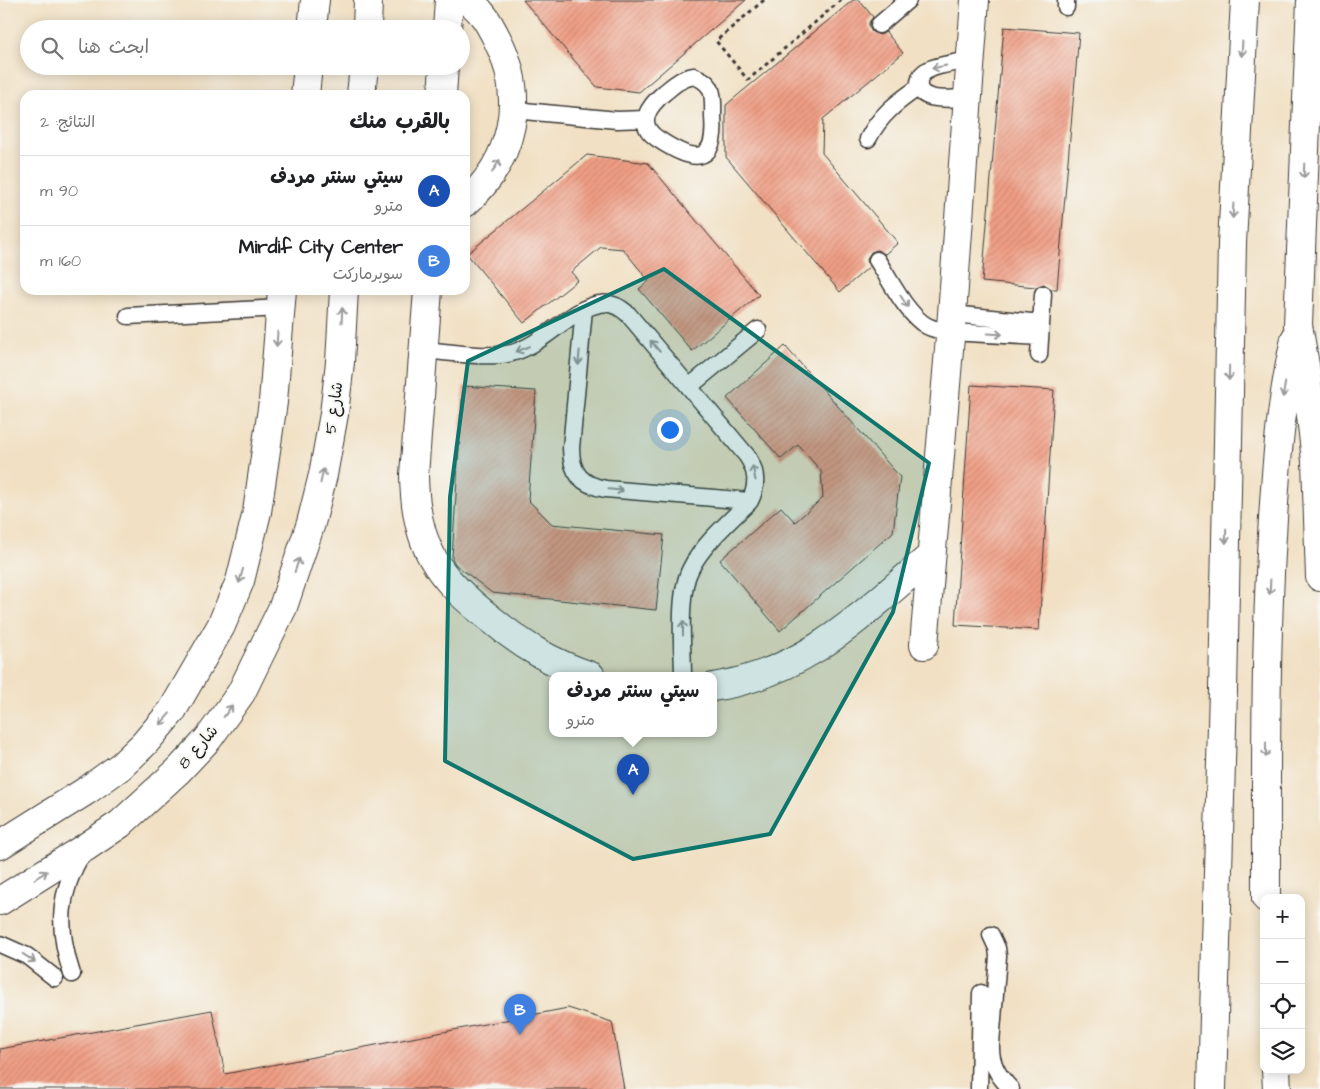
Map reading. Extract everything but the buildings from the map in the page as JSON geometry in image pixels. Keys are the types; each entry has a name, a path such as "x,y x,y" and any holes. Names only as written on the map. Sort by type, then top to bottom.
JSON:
{"main road":[{"path":"313,20 315,0"},
{"path":"367,20 368,0"},
{"path":"448,20 449,0"},
{"path":"467,0 481,11 503,51 510,70 514,110 510,134 502,156 490,176 470,198"},
{"path":"924,645 951,323 975,0"},
{"path":"1212,1089 1223,690 1232,243 1245,0"},
{"path":"1266,894 1266,744 1269,596 1280,414 1298,325 1312,0"},
{"path":"306,90 307,75"},
{"path":"362,90 363,75"},
{"path":"442,90 443,75"},
{"name":"شارع 5","path":"311,523 323,475 334,414 340,362 344,295"},
{"path":"428,295 414,475 414,498 418,521 425,542 435,563 448,582 464,598 517,641 542,656 578,672"},
{"path":"0,845 86,791 120,766 144,744 172,710 200,664 225,617 240,580 257,512 273,402 281,299"},
{"path":"1298,325 1306,371 1316,461 1320,577"},
{"name":"شارع 8","path":"0,901 120,824 178,771 208,739 241,693 283,607 311,523"},
{"path":"717,686 746,680 777,670 806,656 833,639 930,556"},
{"path":"1276,1074 1277,1089"}],"lane":[{"path":"879,25 908,0"},
{"path":"968,98 928,97 922,93 919,87 919,79 922,73 929,69 970,60"},
{"path":"694,76 701,79 711,90 713,142 709,150 702,155 693,156 685,154 658,139 652,134 646,119 647,113 654,101 678,81 686,77 694,76"},
{"path":"868,139 880,118 919,87"},
{"path":"514,110 617,120 646,119"},
{"path":"877,260 918,319 927,326 939,331 951,323 1041,330"},
{"path":"1039,355 1043,294"},
{"path":"128,316 281,299"},
{"path":"423,350 496,355 508,354 531,345 584,309 602,303 620,307 628,314 752,464 756,483 750,501 698,556 690,570 685,586 683,603 683,672"},
{"path":"584,309 571,448 573,468 579,477 586,484 606,490 750,501"},
{"path":"689,387 758,330"},
{"path":"72,974 65,953 62,909 67,887 75,866 86,847"},
{"path":"991,935 997,948 998,956 990,1051 997,1073 1011,1089"},
{"path":"0,944 27,956 55,978"},
{"path":"979,1089 981,993"}],"path":[{"path":"764,0 716,41 748,80 840,0"}],"highlighted area":[{"path":"664,269 929,463 893,612 770,834 633,859 445,761 450,497 468,361"}],"place":[{"name":"سيتي سنتر مردف","path":"633,795"},
{"name":"Mirdif City Center","path":"520,1035"}]}
